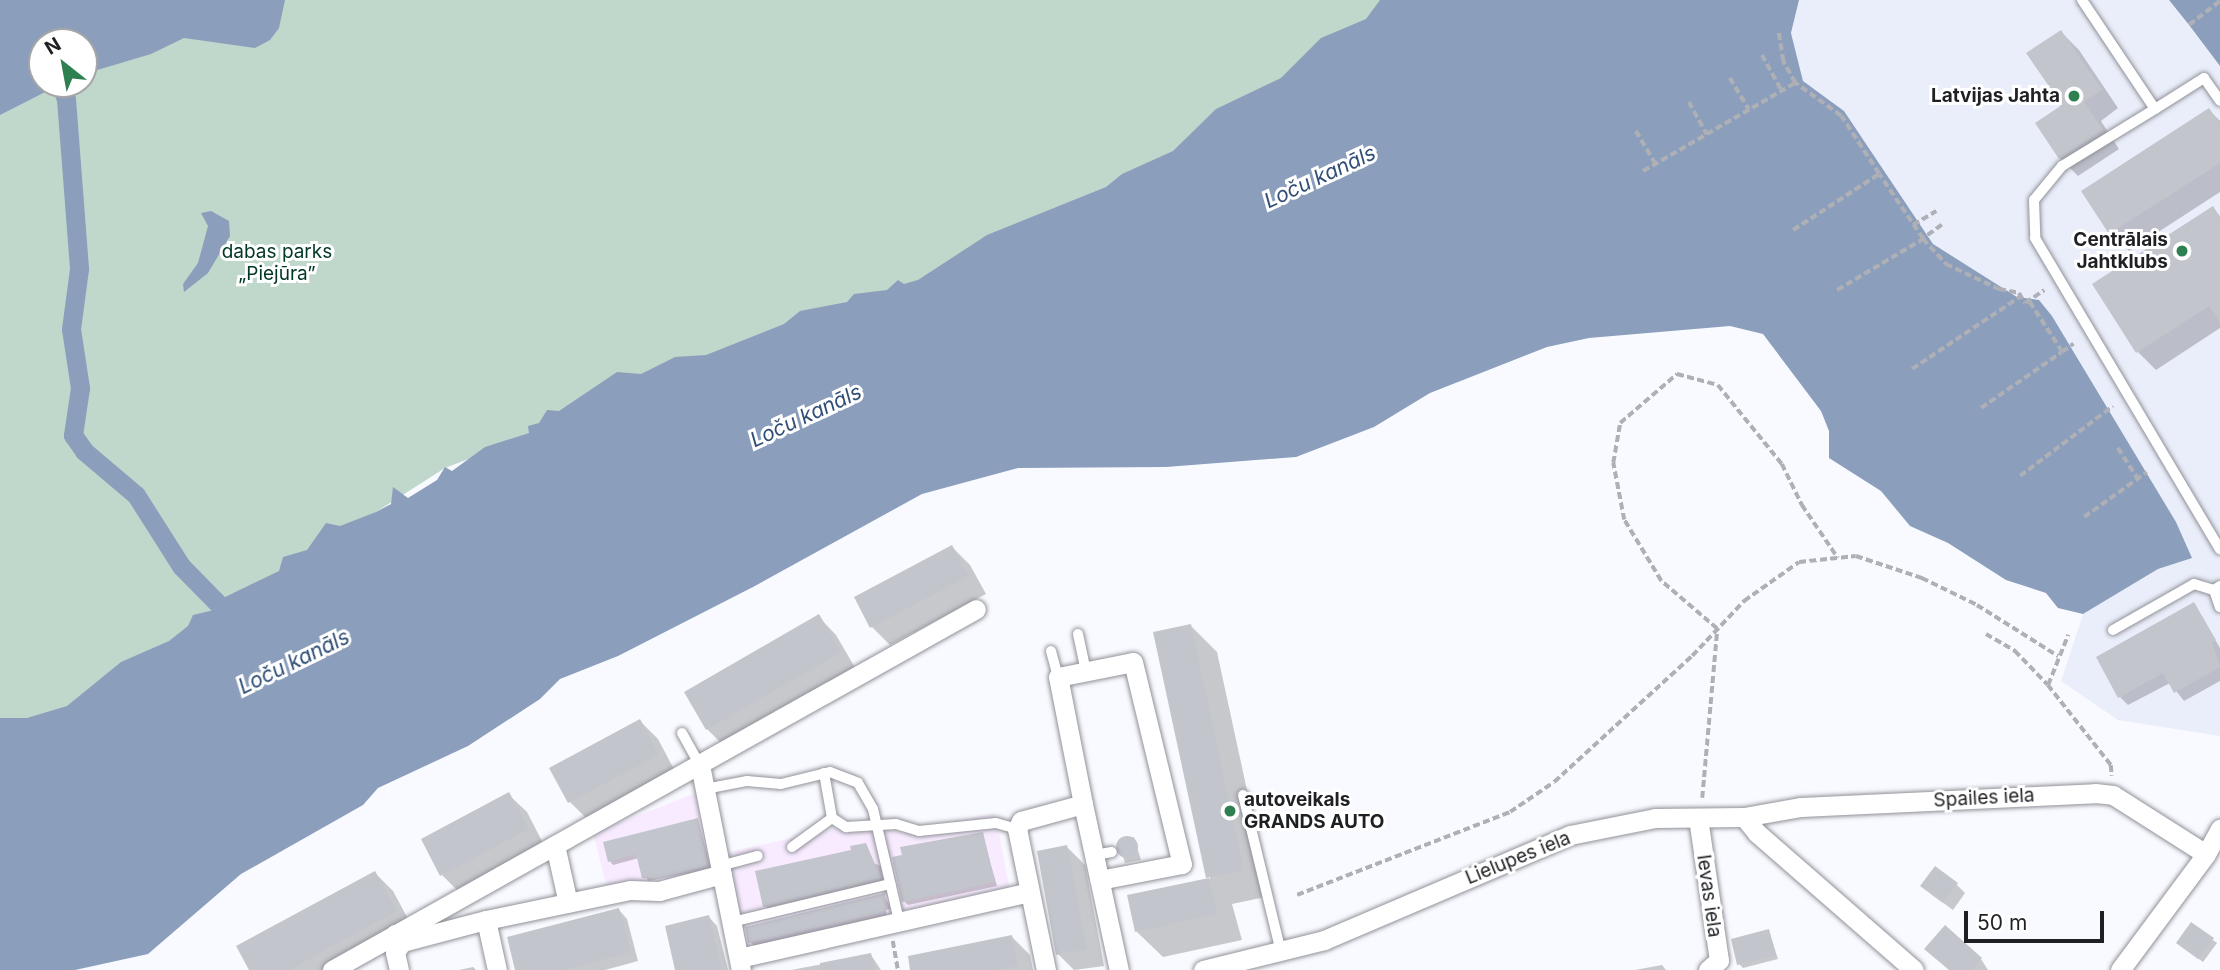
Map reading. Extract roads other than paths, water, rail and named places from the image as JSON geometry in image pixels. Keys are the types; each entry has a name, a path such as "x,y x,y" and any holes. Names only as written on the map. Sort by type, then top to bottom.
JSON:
{"street":[{"path":"332,970 398,938 555,845 976,609"},
{"path":"1100,880 1182,864 1133,662 1058,677 1083,804 1103,853 1100,880 1119,970"},
{"path":"700,765 740,964 895,922 1029,892"},
{"name":"Spailes iela","path":"1744,817 1801,807 2113,795 2206,855"},
{"path":"1046,970 1017,829 1021,821 1083,804"},
{"path":"1744,817 1757,833 1914,970"},
{"name":"Lielupes iela","path":"1203,970 1324,940 1570,835 1655,818 1744,817"},
{"name":"Ievas iela","path":"1698,818 1718,960 1708,970"},
{"path":"2119,970 2206,855 2220,829"},
{"path":"555,845 568,903"},
{"path":"398,938 630,890 659,891 721,870"},
{"path":"486,920 497,970"},
{"path":"398,938 395,952 399,970"}],"lane":[{"path":"2082,0 2155,109"},
{"path":"2220,101 2204,78 2062,166 2034,200 2035,238 2220,549"},
{"path":"2113,630 2194,584 2217,588 2220,607"},
{"path":"1078,634 1086,672"},
{"path":"1051,651 1058,677"},
{"path":"682,733 700,765"},
{"path":"705,789 747,781 781,784 824,773 858,783 876,825 890,884 895,922"},
{"path":"824,773 832,818 846,827 876,825 919,831 996,824 1017,829"},
{"path":"1243,795 1281,952"},
{"path":"792,846 832,818"},
{"path":"721,870 758,856"},
{"path":"732,922 890,884"}],"water":[{"path":"0,0 285,0 279,28 270,40 255,48 184,38 151,54 98,70 98,28 28,28 28,98 33,98 0,115"},
{"name":"Loču kanāls","path":"1380,0 1799,0 1791,33 1803,81 1844,111 1933,244 2017,297 2039,300 2052,316 2176,522 2192,558 2158,569 2083,614 2058,608 2046,593 2006,580 1948,543 1910,526 1881,491 1829,458 1829,431 1821,411 1763,334 1730,326 1589,338 1547,347 1430,393 1374,427 1296,457 1166,467 1018,468 922,494 753,587 618,656 560,679 540,699 468,746 378,788 363,805 241,874 148,954 75,970 0,970 0,718 27,718 67,706 121,662 169,641 188,626 193,615 214,610 219,600 279,571 283,557 307,550 326,523 340,526 391,504 393,487 408,498 437,480 445,467 452,471 485,447 529,433 528,426 539,423 547,410 559,411 617,372 641,374 675,357 706,355 784,324 800,311 847,302 854,294 887,290 898,280 904,284 918,280 987,235 1106,187 1122,174 1173,151 1216,109 1281,78 1321,38 1366,19"},
{"path":"2169,0 2220,0 2220,66 2189,25"},
{"path":"211,211 229,221 230,236 208,273 184,292 183,284 198,263 208,226 201,213"}],"waterway":[{"path":"66,98 79,269 71,329 80,388 73,435 84,451 136,495 181,566 235,621"}],"place":[{"name":"Latvijas Jahta","path":"2074,96"},
{"name":"Centrālais Jahtklubs","path":"2182,251"},
{"name":"autoveikals GRANDS AUTO","path":"1230,811"}],"park label":[{"name":"dabas parks „Piejūra”","path":"277,263"}]}
